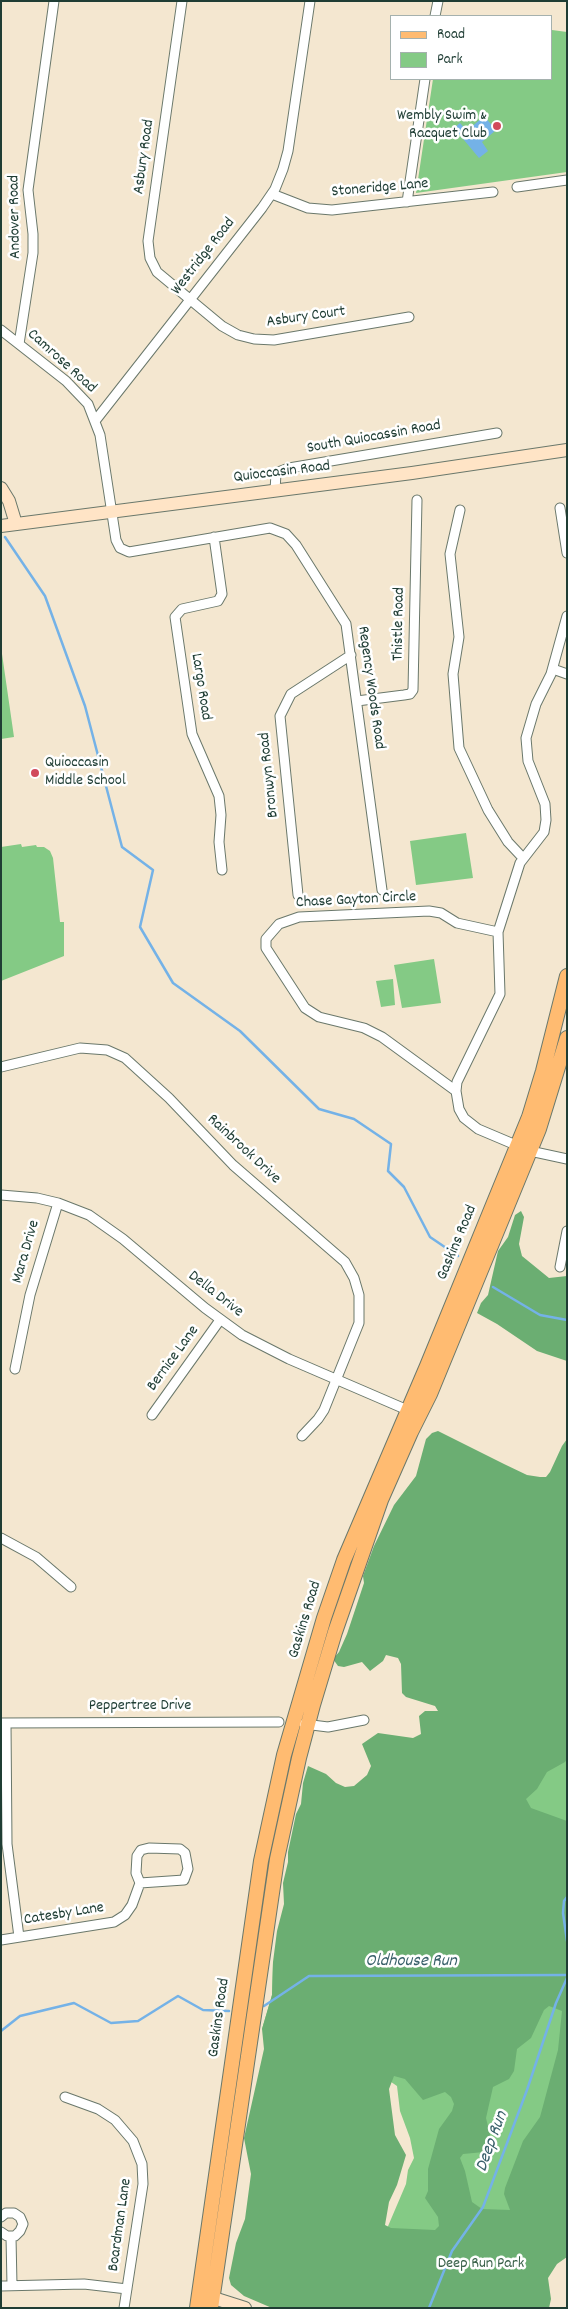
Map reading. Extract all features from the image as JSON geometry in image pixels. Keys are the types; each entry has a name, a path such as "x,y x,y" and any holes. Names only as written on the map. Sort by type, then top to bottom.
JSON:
{"main road":[{"name":"Quioccasin Road","path":"1,526 275,491 567,450"},
{"path":"1,488 11,506 16,524"},
{"name":"Gaskins Road","path":"523,1148 567,976"},
{"name":"Gaskins Road","path":"203,2303 262,1861 277,1783 294,1723 335,1586 413,1412 523,1148 546,1106 567,1038"},
{"name":"Gaskins Road","path":"203,2303 277,1858 308,1725 335,1632 413,1412"},
{"path":"203,2303 245,2308"}],"street":[{"name":"Andover Road","path":"19,344 33,253 33,234 28,190 54,1"},
{"name":"Asbury Road","path":"182,1 148,242 150,258 157,272 190,300"},
{"name":"Westridge Road","path":"95,421 272,194 283,169 288,151 310,1"},
{"path":"435,15 438,1"},
{"path":"407,202 425,80"},
{"path":"517,188 567,180"},
{"name":"Stoneridge Lane","path":"272,194 308,208 332,210 493,192"},
{"name":"Asbury Court","path":"190,300 222,326 238,335 254,340 274,340 409,317"},
{"name":"Camrose Road","path":"1,330 66,381 88,404 95,421"},
{"path":"95,421 100,435 113,512"},
{"name":"South Quiocassin Road","path":"275,491 276,473 289,468 497,433"},
{"name":"Thistle Road","path":"357,701 404,696 414,690 417,500"},
{"path":"560,508 567,553"},
{"path":"460,510 450,554 459,637 453,674 459,748 488,810 508,842 523,858"},
{"name":"Regency Woods Road","path":"113,512 118,545 126,552 270,528 286,534 296,545 344,618 351,656 382,890"},
{"name":"Largo Road","path":"214,537 222,594 218,600 213,602 182,609 175,617 192,734 218,796 221,815 219,842 222,870"},
{"path":"567,616 553,669 536,704 525,747 528,761 543,796 546,820 541,838 523,858 498,932 500,994 457,1082 456,1092 459,1109 464,1118 478,1129 523,1148 567,1159"},
{"name":"Bronwyn Road","path":"298,895 280,716 292,694 351,656"},
{"path":"553,669 567,674"},
{"name":"Chase Gayton Circle","path":"456,1092 382,1037 364,1028 318,1017 305,1008 266,948 266,939 279,924 299,917 429,911 441,913 457,923 498,932"},
{"name":"Rainbrook Drive","path":"1,1067 80,1048 107,1050 125,1058 169,1098 233,1165 337,1254 354,1278 359,1295 360,1311 354,1339 318,1419 302,1436"},
{"name":"Della Drive","path":"1,1195 37,1198 58,1203 90,1215 108,1227 220,1320 267,1350 413,1412"},
{"name":"Mara Drive","path":"14,1369 30,1295 58,1203"},
{"path":"560,1267 567,1231"},
{"name":"Bernice Lane","path":"152,1415 220,1320"},
{"path":"1,1538 36,1557 71,1587"},
{"path":"294,1723 338,1726 364,1720"},
{"name":"Peppertree Drive","path":"4,1723 279,1722"},
{"path":"4,1723 7,1844 19,1937"},
{"name":"Catesby Lane","path":"1,1940 114,1922 125,1915 132,1905 140,1883 136,1873 137,1856 141,1850 149,1848 180,1849 185,1853 188,1869 184,1880 140,1883"},
{"name":"Boardman Lane","path":"65,2097 98,2109 115,2120 126,2130 136,2146 142,2164 143,2184 124,2308"},
{"path":"1,2217 6,2213 14,2213 22,2220 20,2231 11,2237"},
{"path":"1,2232 11,2237"},
{"path":"11,2237 12,2285"},
{"path":"1,2286 84,2284 127,2289"}],"green space":[{"name":"Wembly Swim & Racquet Club","path":"553,30 567,32 567,172 416,193 433,80 553,80"},
{"path":"1,647 14,737 1,739"},
{"path":"466,833 473,878 416,885 410,841"},
{"path":"21,844 22,847 36,845 37,847 44,847 50,851 53,858 60,922 64,922 64,956 1,981 1,847"},
{"path":"434,959 441,1003 402,1008 394,965"},
{"path":"393,979 395,1005 381,1007 376,981"},
{"path":"521,1211 524,1217 519,1244 522,1256 549,1278 567,1276 567,1361 537,1351 477,1313 481,1303 488,1295 498,1251 508,1237 515,1215"},
{"name":"Deep Run Park","path":"438,1431 527,1475 540,1477 546,1477 550,1472 567,1439 567,1759 547,1772 537,1789 526,1799 531,1808 567,1821 567,2257 557,2264 548,2278 551,2299 549,2308 272,2308 244,2296 231,2285 229,2278 236,2243 245,2219 251,2174 244,2138 264,2049 262,2029 272,1995 273,1962 277,1931 284,1904 283,1883 288,1862 288,1852 296,1814 301,1804 303,1783 308,1766 326,1774 336,1783 345,1787 354,1786 367,1775 371,1766 362,1744 378,1733 413,1738 421,1734 419,1716 425,1711 438,1711 435,1706 406,1697 402,1693 401,1664 398,1658 386,1655 383,1661 370,1671 362,1662 344,1667 338,1666 333,1659 339,1652 347,1634 364,1583 363,1576 374,1546 394,1505 416,1476 426,1439 432,1433","holes":["549,2006 562,2011 558,2050 540,2117 523,2141 505,2188 504,2194 510,2210 482,2209 472,2202 460,2158 463,2154 484,2152 492,2143 486,2118 493,2087 509,2079 514,2071 517,2049 531,2038 544,2010","394,2076 405,2079 423,2100 445,2092 451,2097 454,2104 452,2111 439,2129 428,2169 428,2191 425,2198 438,2217 439,2226 435,2230 391,2228 385,2225 389,2202 397,2185 406,2155 395,2135 389,2089"]},
{"path":"567,1691 567,2034 532,2252 380,2245 406,2184 408,2170 414,2158 410,2138 400,2111 397,2086 372,2069 262,2029 272,1995 273,1962 353,1927"}],"water":[{"path":"484,116 496,130 482,142 488,151 479,158 454,128 460,123 467,131"}],"waterway":[{"path":"5,537 45,596 85,706 122,847 153,870 140,927 173,983 240,1031 319,1109 354,1119 391,1144 388,1171 404,1187 430,1237 458,1256"},
{"path":"493,1287 540,1315 567,1320"},
{"name":"Deep Run","path":"567,1897 564,1901 563,1913 567,1941"},
{"name":"Oldhouse Run","path":"264,2006 309,1976 567,1975"},
{"name":"Deep Run","path":"429,2308 452,2251 483,2207 527,2090 556,2003 567,1978"},
{"name":"Oldhouse Run","path":"1,2031 20,2016 74,2003 111,2023 138,2021 178,1996 203,2010 229,2011"}],"place":[{"name":"Wembly Swim & Racquet Club","path":"497,126"},
{"name":"Quioccasin Middle School","path":"35,773"}]}
